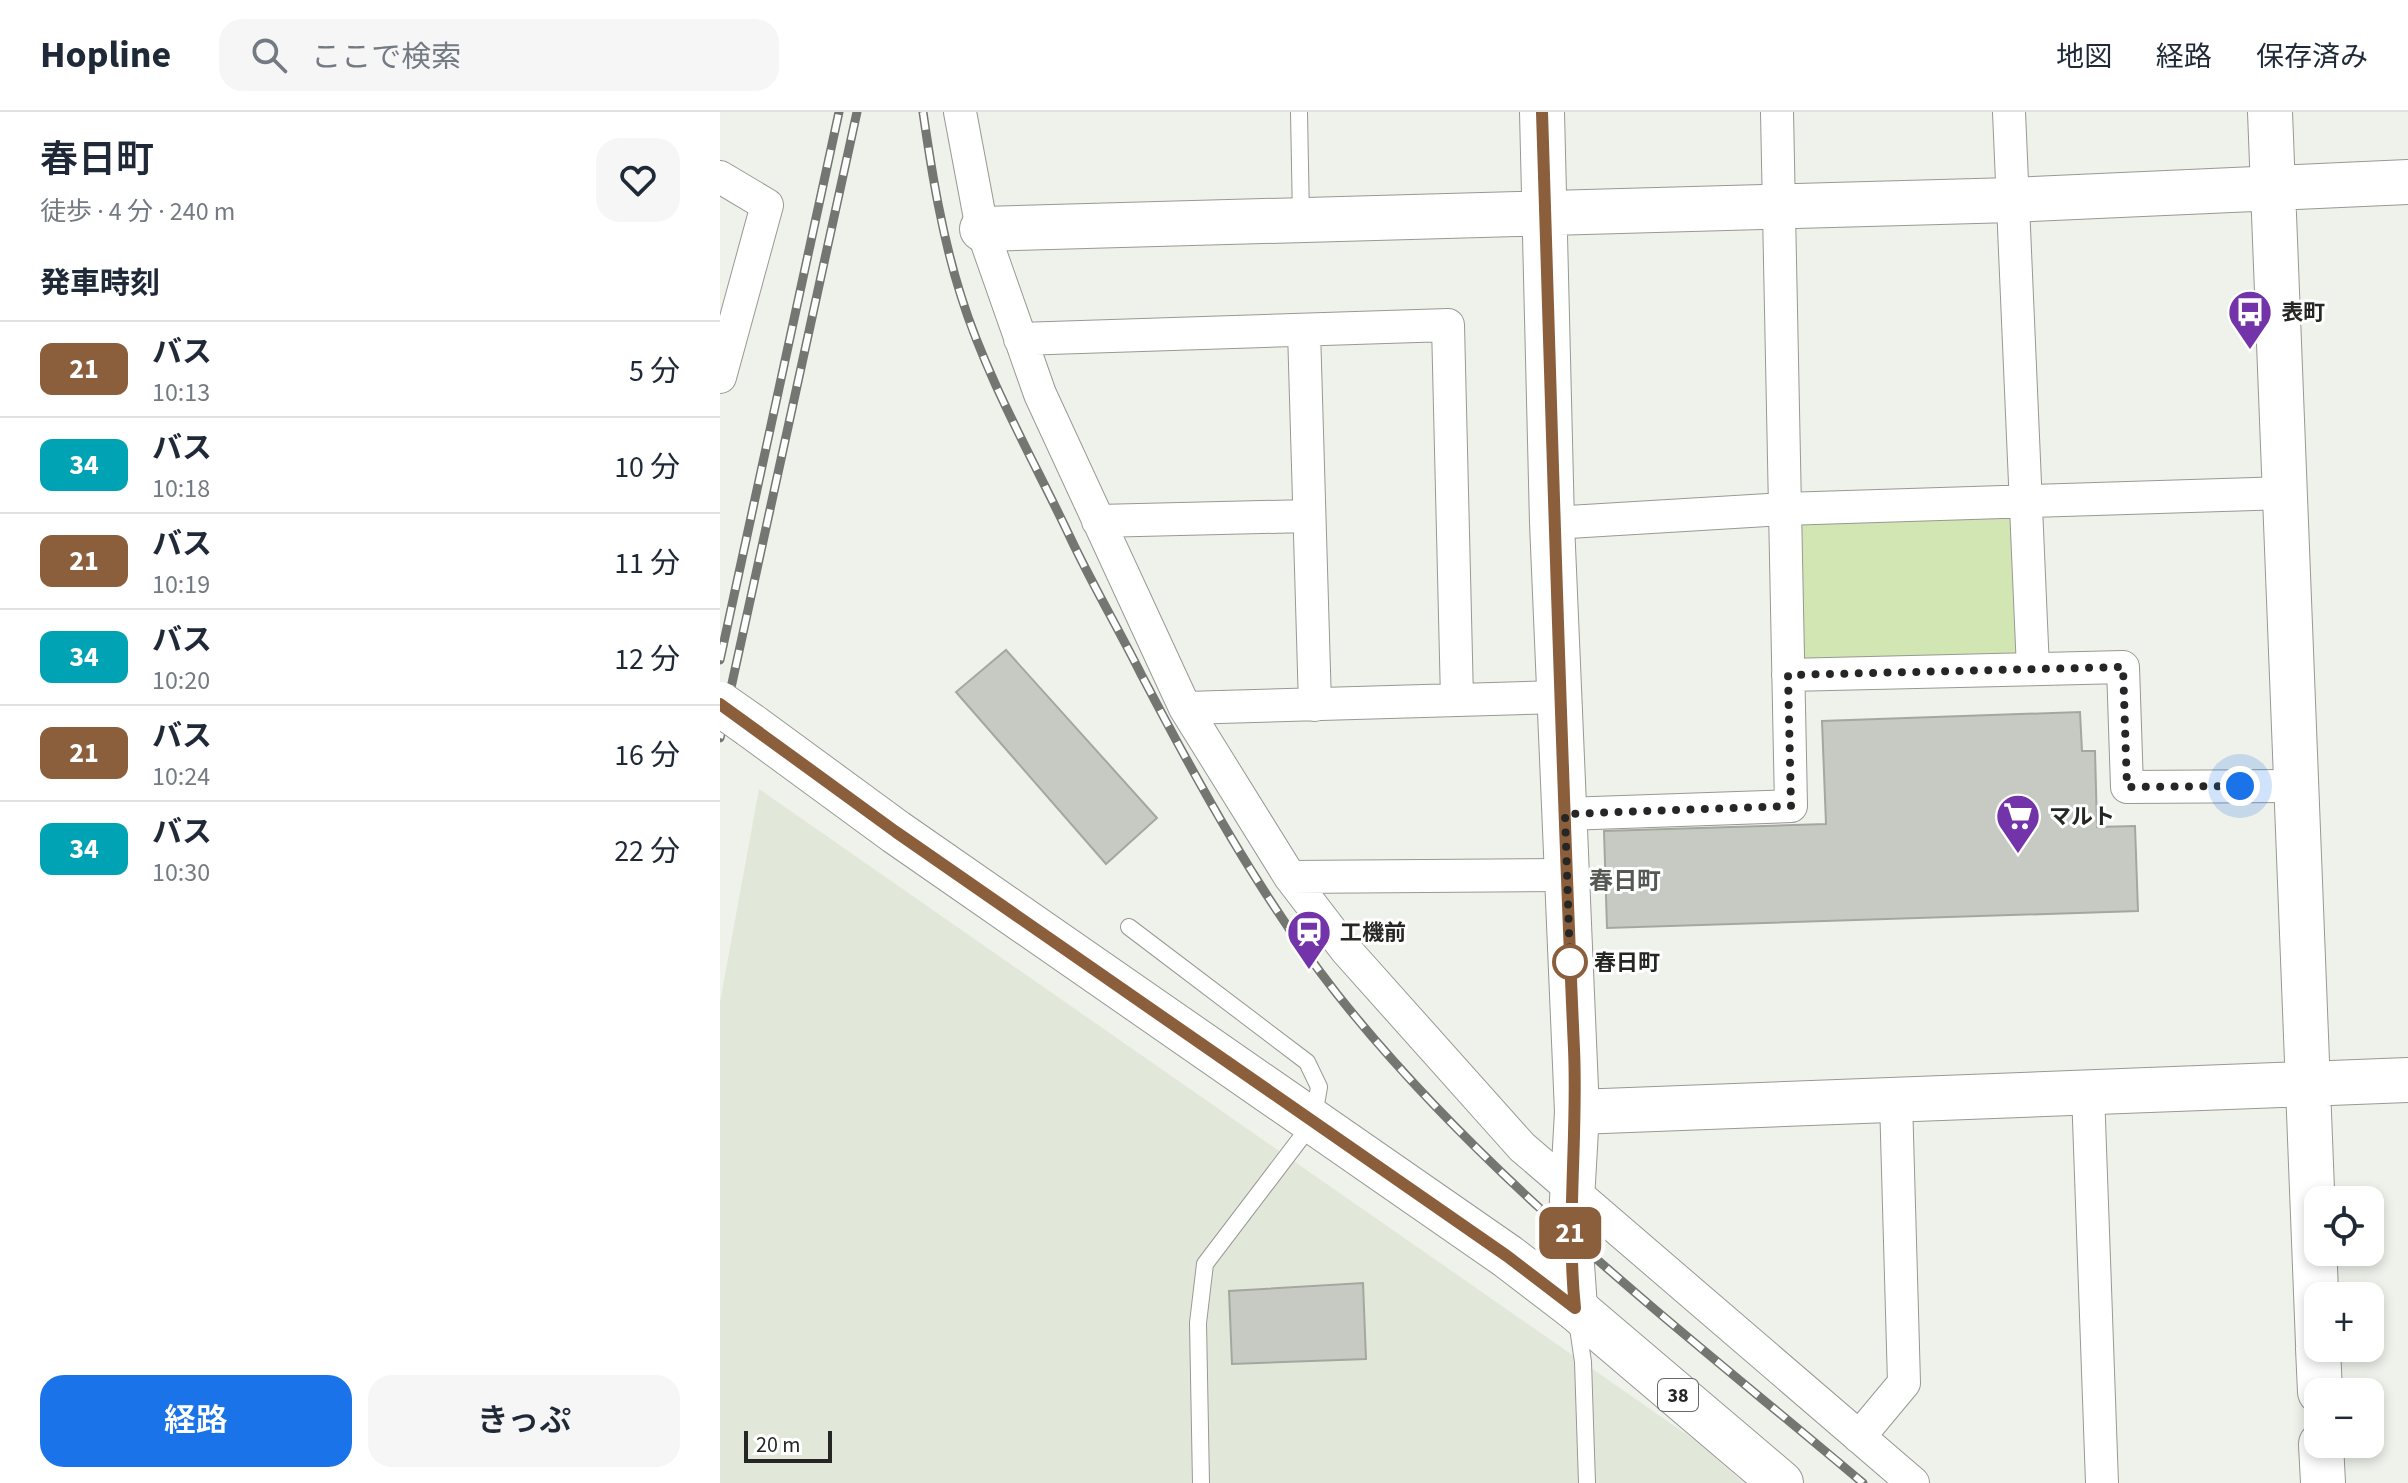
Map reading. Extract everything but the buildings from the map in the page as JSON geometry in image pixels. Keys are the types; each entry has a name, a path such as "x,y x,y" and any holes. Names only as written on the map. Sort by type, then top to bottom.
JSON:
{"street":[{"path":"960,112 982,229 1040,394 1185,708 1290,877 1346,950 1489,1113 1574,1194 1913,1483"},
{"path":"1542,112 1552,523 1577,1112 1570,1235 1575,1308"},
{"path":"1565,814 1791,806 1777,112"},
{"path":"2009,112 2033,669"},
{"path":"2270,112 2316,1282"},
{"path":"720,177 767,205 720,377"},
{"path":"982,229 2012,200 2408,182"},
{"path":"1020,339 1448,325 1457,699"},
{"path":"1304,330 1315,705"},
{"path":"1552,523 1784,509 2286,493"},
{"path":"1098,521 1308,516"},
{"path":"1788,675 2123,667 2127,787 2297,786"},
{"path":"1185,708 1560,697"},
{"name":"38","path":"735,714 909,841 1507,1256 1575,1308 1781,1483"},
{"path":"1290,877 1566,875"},
{"path":"1577,1112 2408,1080"},
{"path":"2088,1092 2102,1483"},
{"path":"1859,1437 1904,1383 1896,1100"},
{"path":"2322,1458 2323,1483"}],"lane":[{"path":"1299,112 1301,222"},
{"path":"1129,927 1307,1062 1319,1087 1313,1122 1205,1264 1198,1323 1201,1483"},
{"path":"1575,1308 1583,1362 1587,1483"}],"shaded area":[{"path":"759,789 1699,1443 1744,1483 720,1483 720,1002"}],"green space":[{"path":"2026,500 2033,669 1788,675 1784,509"}],"railway":[{"path":"720,660 839,112"},
{"path":"720,738 857,112"},
{"path":"923,112 948,251 972,327 997,388 1087,572 1163,716 1232,839 1282,918 1337,994 1395,1063 1456,1128 1588,1251 1863,1483"}],"bus line":[{"name":"21","path":"720,704 896,832 1507,1256 1575,1308 1570,1235 1577,1112 1552,523 1542,112"}],"place":[{"name":"表町","path":"2250,351"},
{"name":"マルト","path":"2018,855"},
{"name":"春日町","path":"1570,962"},
{"name":"工機前","path":"1309,971"}],"district":[{"name":"春日町","path":"1625,881"}],"route":[{"path":"1570,962 1570,965 1565,814 1791,806 1788,675 2123,667 2127,787 2240,786"}]}
